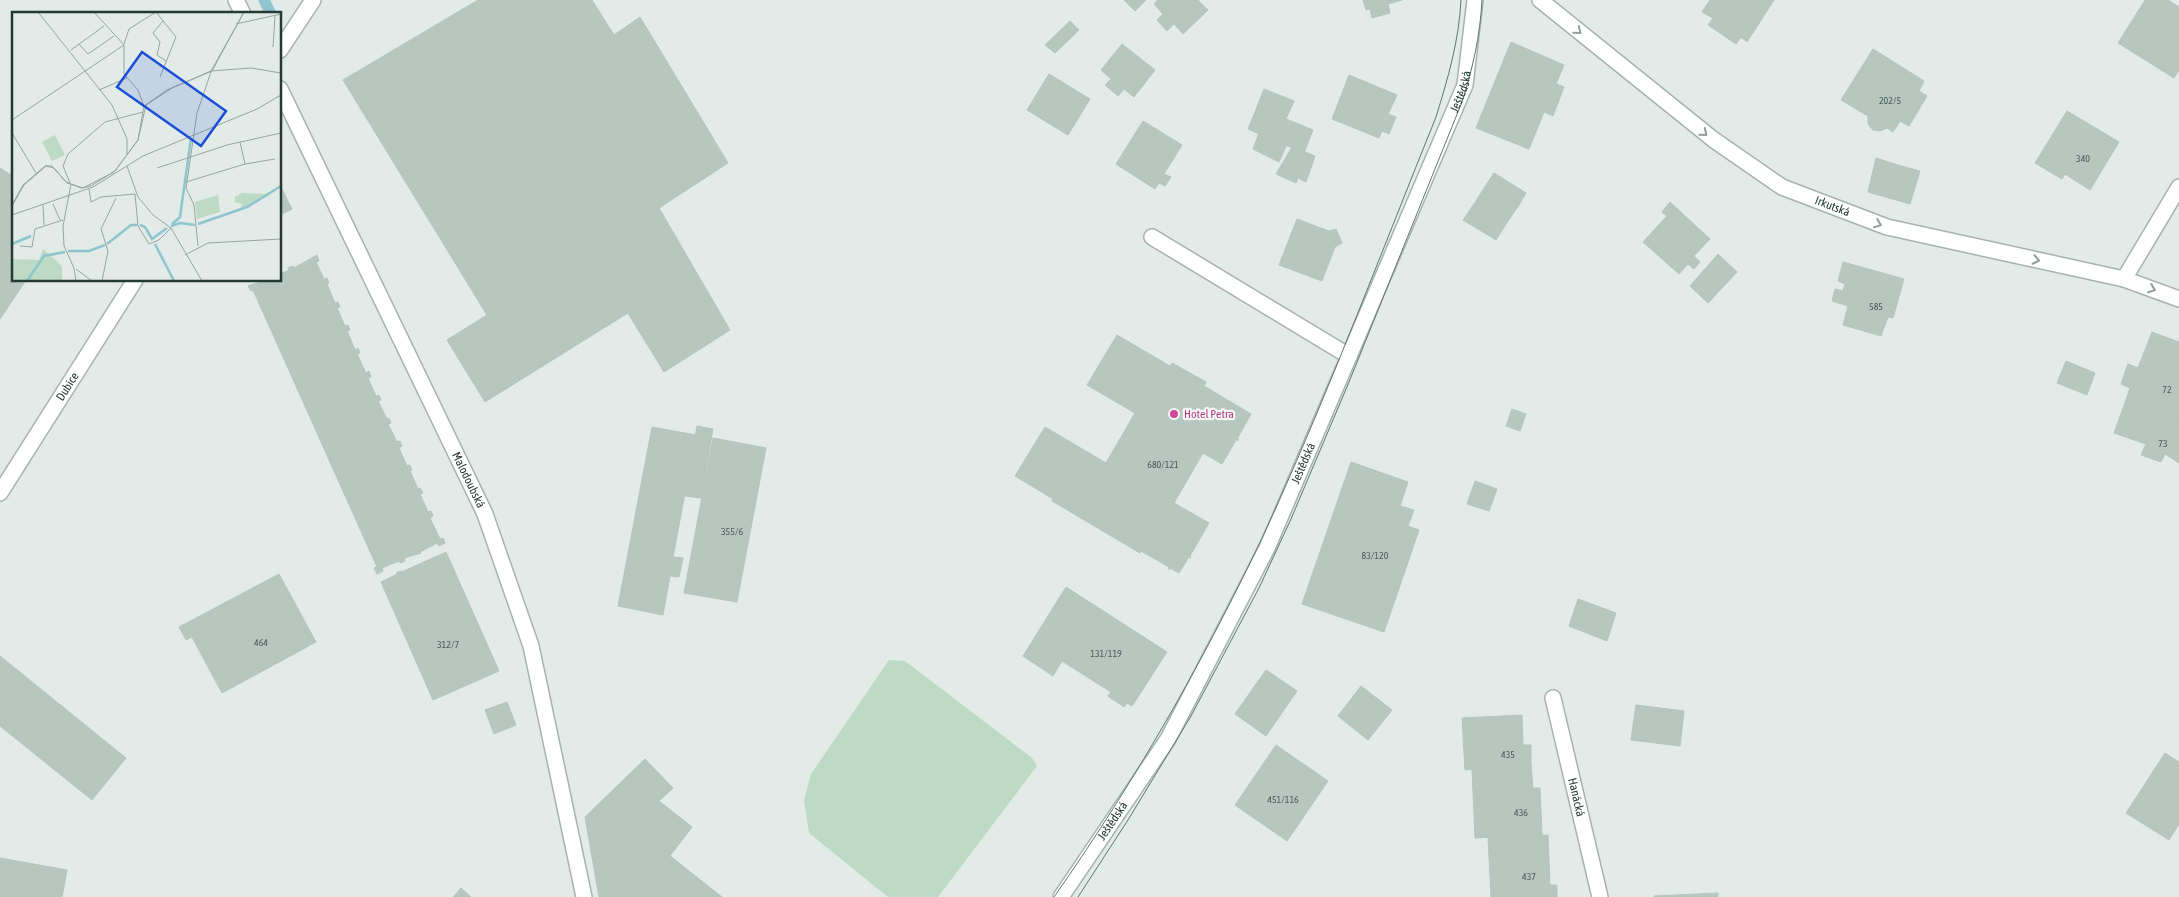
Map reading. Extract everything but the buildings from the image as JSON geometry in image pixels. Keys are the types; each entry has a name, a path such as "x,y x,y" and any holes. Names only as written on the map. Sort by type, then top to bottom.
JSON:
{"street":[{"path":"236,0 242,12"},
{"path":"281,48 313,0"},
{"name":"Ještědská","path":"1061,897 1168,739 1267,548 1465,85 1475,0"},
{"name":"Irkutská","path":"1540,0 1714,140 1782,187 1887,227 2124,279 2179,300"},
{"name":"Malodoubská","path":"281,91 485,514 531,646 584,897"},
{"path":"2124,279 2179,187"},
{"path":"1152,237 1349,356"},
{"name":"Dubice","path":"0,492 134,281"},
{"name":"Hanácká","path":"1553,698 1600,897"}],"green space":[{"path":"889,660 905,661 1032,758 1037,766 938,897 888,897 809,833 804,800 811,774"}],"waterway":[{"path":"264,0 270,12"}],"tram line":[{"path":"1054,897 1116,804 1173,709 1226,610 1275,510 1337,364 1436,117 1449,74 1461,0"},
{"path":"1078,897 1128,820 1191,716 1259,588 1291,519 1349,382 1462,102 1480,27 1482,0"}],"place":[{"name":"Hotel Petra","path":"1174,414"}]}
